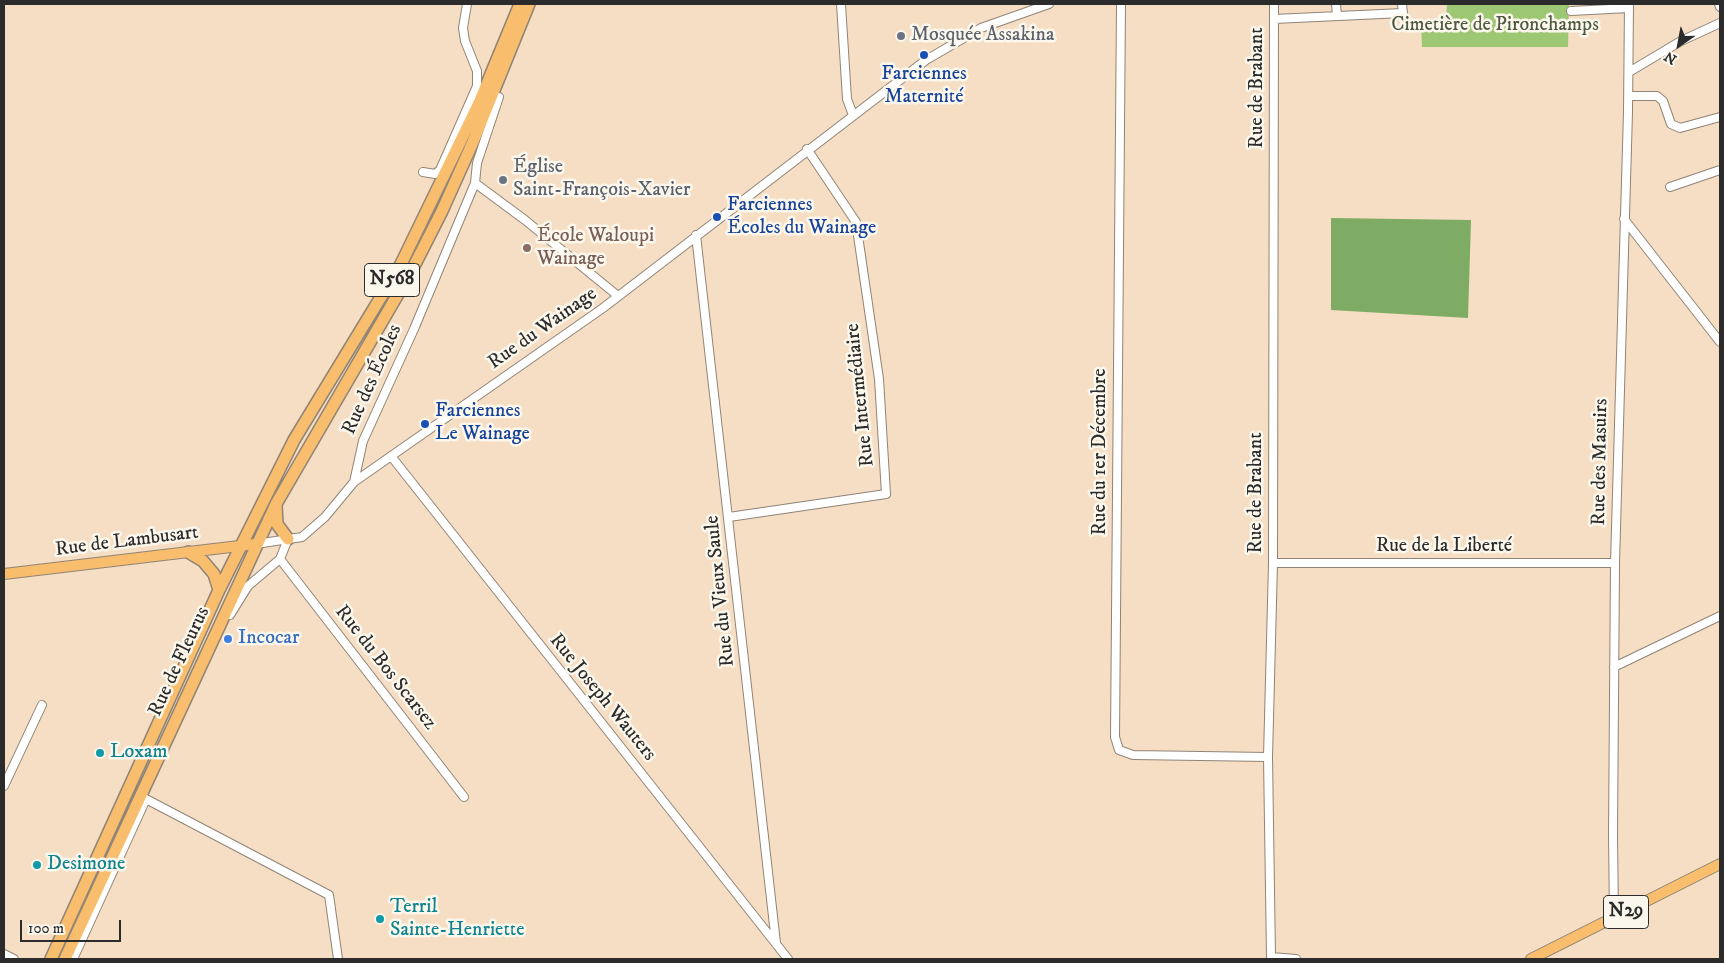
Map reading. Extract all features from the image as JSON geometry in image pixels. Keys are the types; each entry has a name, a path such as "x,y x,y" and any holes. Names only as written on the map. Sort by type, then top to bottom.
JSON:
{"highway":[{"name":"N568","path":"241,545 294,440 402,264 479,103 520,4"},
{"name":"N568","path":"256,544 276,504 421,253 473,142 529,4"},
{"path":"276,504 277,524 288,540"},
{"name":"Rue de Fleurus","path":"65,959 256,544"},
{"name":"Rue de Fleurus","path":"53,954 241,545"},
{"path":"188,552 204,561 214,574 219,590"},
{"path":"146,799 161,760 161,749"},
{"path":"46,959 53,954"}],"main road":[{"name":"Rue de Lambusart","path":"4,574 256,544"},
{"name":"N29","path":"1531,959 1720,864"}],"street":[{"path":"423,172 435,174 440,170 478,86 477,71 465,41 463,28 467,4"},
{"path":"841,4 846,100 853,115"},
{"name":"Rue du Wainage","path":"256,544 302,537 325,517 354,482 618,296 926,60 982,28 1049,4"},
{"name":"Rue du 1er Décembre","path":"1121,4 1115,737 1119,750 1133,755 1268,757"},
{"name":"Rue de Brabant","path":"1274,4 1273,563 1268,757 1271,957 1296,959"},
{"path":"1336,4 1337,16"},
{"path":"1274,19 1403,13 1402,4"},
{"path":"1719,4 1720,8"},
{"name":"Rue des Masuirs","path":"1572,11 1629,6 1629,96 1615,563 1614,917"},
{"path":"1629,72 1682,42 1720,24"},
{"path":"1629,96 1657,96 1663,101 1671,124 1680,128 1720,117"},
{"name":"Rue des Écoles","path":"354,482 363,441 414,329 475,183 477,163 500,97"},
{"name":"Rue Intermédiaire","path":"729,517 886,494 879,379 856,222 808,149"},
{"path":"1670,187 1720,170"},
{"path":"475,183 525,220 618,296"},
{"path":"1624,219 1720,342"},
{"name":"Rue du Vieux Saule","path":"696,235 776,943"},
{"name":"Rue Joseph Wauters","path":"391,456 788,959"},
{"name":"Rue de Fleurus","path":"230,615 248,586 280,559 288,540"},
{"name":"Rue du Bos Scarsez","path":"280,559 464,797"},
{"name":"Rue de la Liberté","path":"1273,563 1615,563"},
{"path":"1614,668 1720,616"},
{"path":"4,786 42,705"},
{"path":"73,959 146,799 329,895 338,959"},
{"path":"4,954 14,959"}],"green space":[{"name":"Cimetière de Pironchamps","path":"1447,4 1569,4 1568,47 1422,47 1421,20 1446,20"},
{"path":"1331,218 1471,220 1468,318 1331,310"}],"place":[{"name":"Mosquée Assakina","path":"901,36"},
{"name":"Farciennes Maternité","path":"924,55"},
{"name":"Église Saint-François-Xavier","path":"503,180"},
{"name":"Farciennes Écoles du Wainage","path":"717,217"},
{"name":"École Waloupi Wainage","path":"527,248"},
{"name":"Farciennes Le Wainage","path":"425,424"},
{"name":"Incocar","path":"228,639"},
{"name":"Loxam","path":"100,753"},
{"name":"Desimone","path":"37,865"},
{"name":"Terril Sainte-Henriette","path":"380,919"}]}
